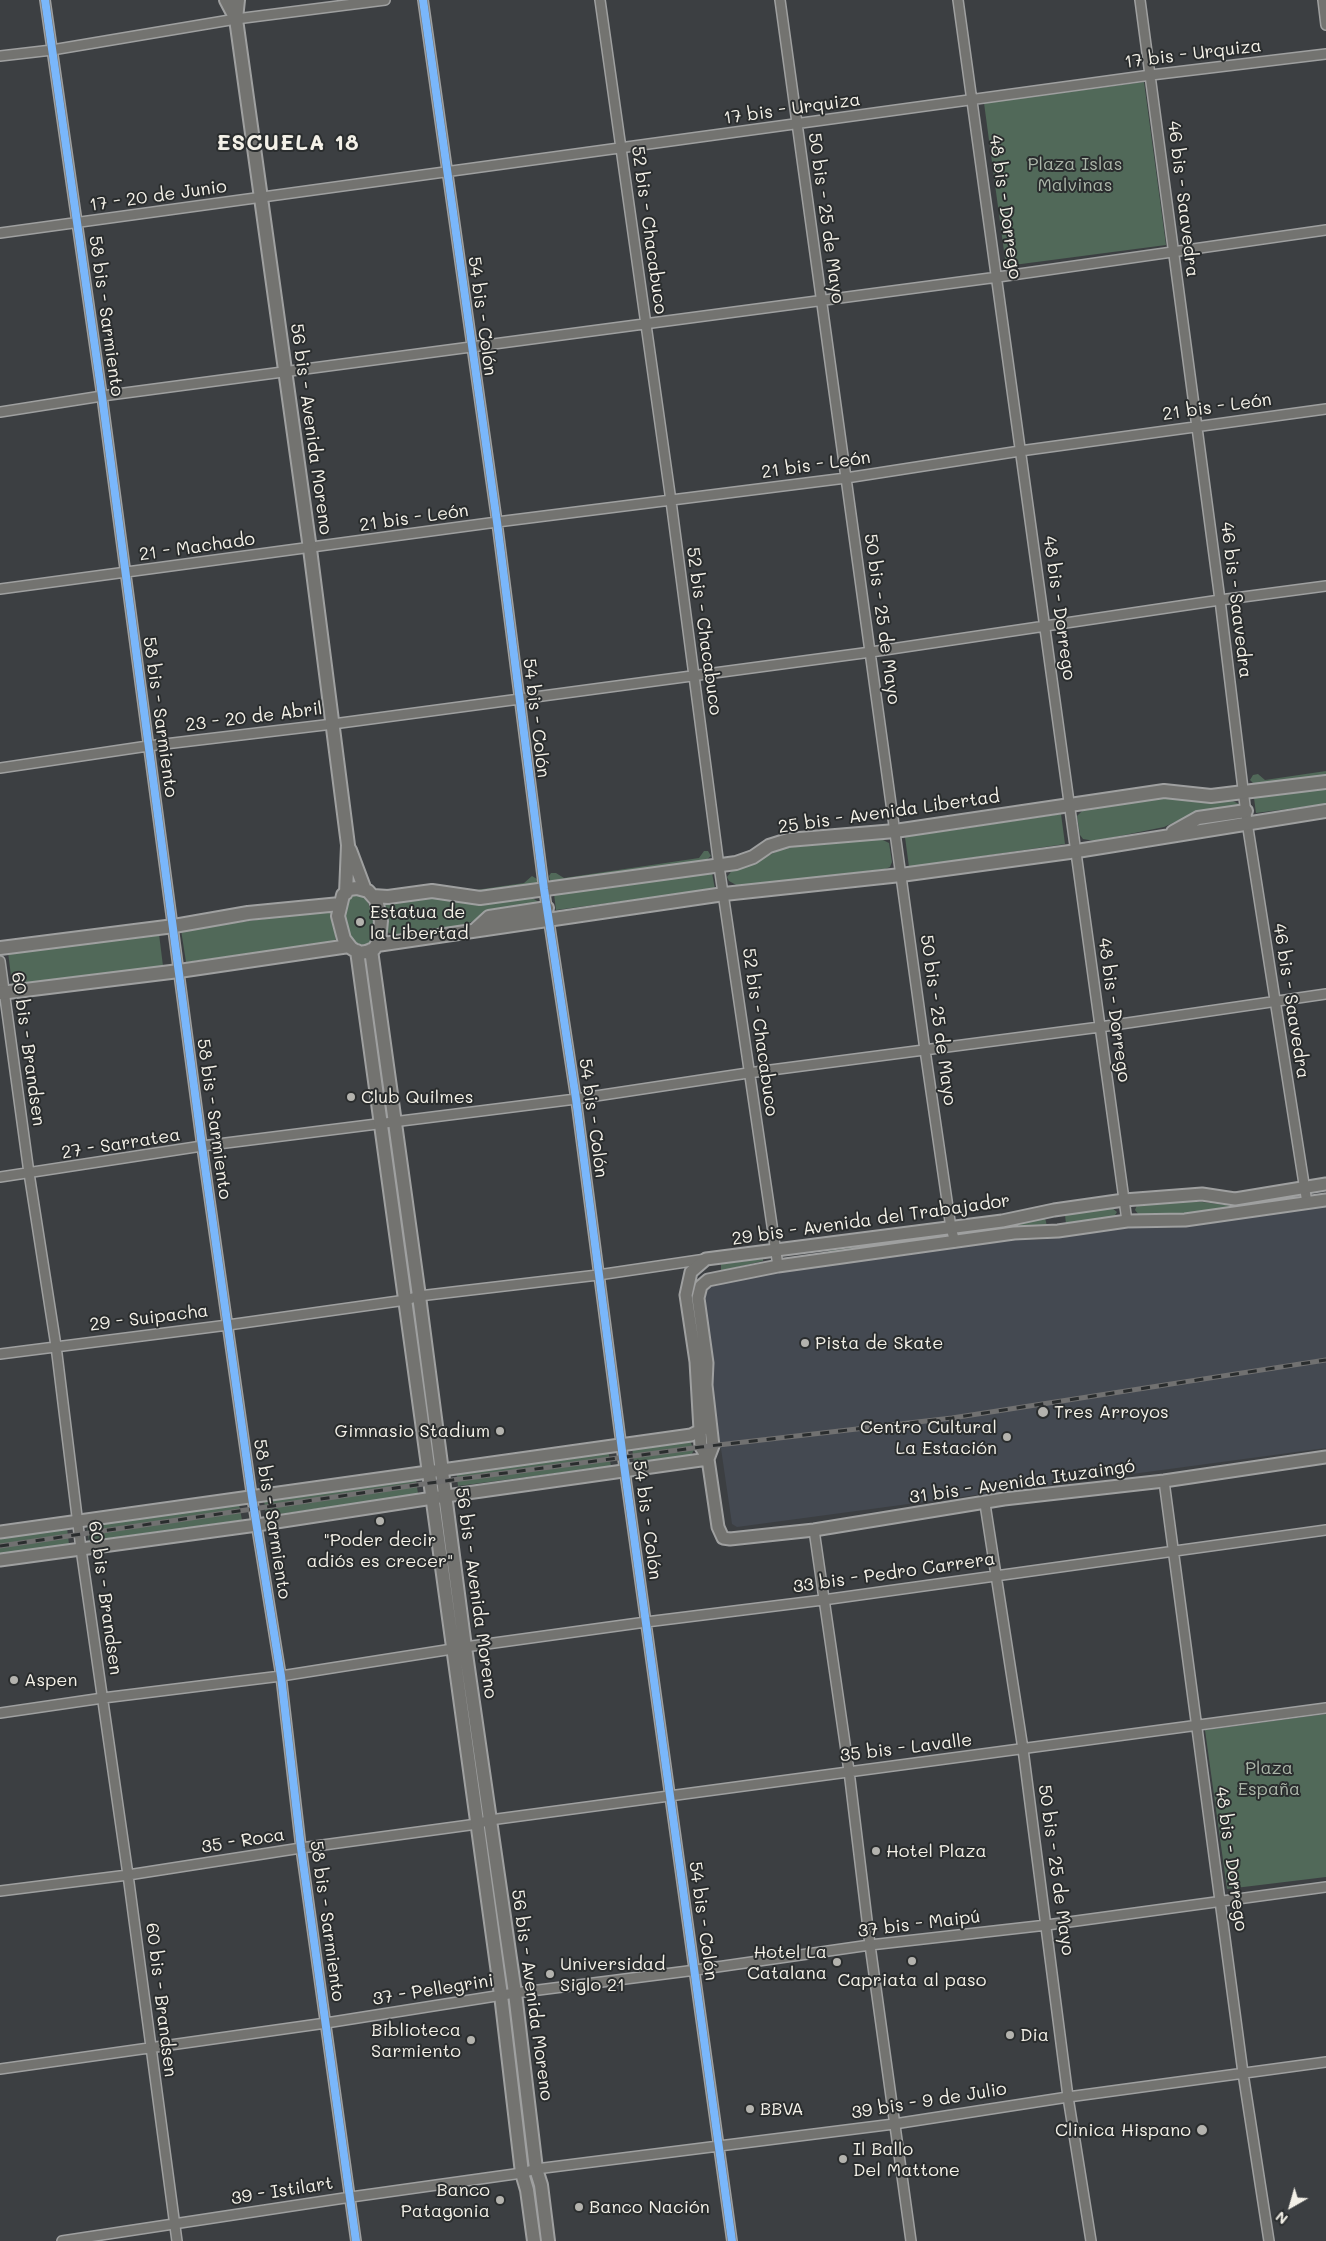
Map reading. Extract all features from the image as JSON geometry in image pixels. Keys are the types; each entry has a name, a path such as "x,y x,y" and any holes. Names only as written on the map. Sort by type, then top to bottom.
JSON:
{"main road":[{"name":"56 bis - Avenida Moreno","path":"226,0 236,19"},
{"name":"56 bis - Avenida Moreno","path":"238,0 236,19 310,549 348,845 343,898"},
{"name":"25 bis - Avenida Libertad","path":"369,893 388,897 432,891 480,898 719,866 753,857 769,846 788,840 895,831 1164,791 1211,796 1326,782"},
{"path":"2,993 353,948 374,947 476,929 548,913 901,875 1077,851 1169,834 1247,816 1326,811"},
{"name":"56 bis - Avenida Moreno","path":"348,845 369,893"},
{"path":"353,948 339,926 338,916 343,898 349,889 357,888 369,893 376,900 381,921 381,932 374,947"},
{"path":"0,948 174,926 343,898"},
{"name":"56 bis - Avenida Moreno","path":"374,947 419,1296 435,1470 433,1499 452,1650 501,1995 522,2173 527,2190 534,2241"},
{"name":"56 bis - Avenida Moreno","path":"353,948 382,1123 406,1300 435,1470 446,1496 465,1646 515,1993 536,2169 541,2185 548,2241"}],"street":[{"name":"58 bis - Sarmiento","path":"45,0 102,396 202,1146 252,1497 281,1676 301,1848 356,2241"},
{"path":"0,56 52,50 236,19 385,0"},
{"name":"54 bis - Colón","path":"423,0 497,522 518,698 544,889 576,1099 598,1274 696,1970 732,2241"},
{"name":"52 bis - Chacabuco","path":"600,0 671,501 748,1073 778,1266"},
{"name":"50 bis - 25 de Mayo","path":"780,0 925,1050 951,1228 955,1242"},
{"name":"48 bis - Dorrego","path":"958,0 998,277 1020,451 1127,1221"},
{"name":"46 bis - Saavedra","path":"1140,0 1247,816 1303,1188 1307,1203"},
{"path":"1323,0 1326,25"},
{"name":"17 bis - Urquiza","path":"262,197 448,173 1151,75 1326,54"},
{"name":"17 - 20 de Junio","path":"0,233 78,224 262,197"},
{"path":"0,412 102,396 286,373 646,322 998,277 1326,230"},
{"name":"21 bis - León","path":"310,549 497,522 846,478 1020,451 1326,409"},
{"name":"21 - Machado","path":"0,589 310,549"},
{"name":"23 - 20 de Abril","path":"0,768 148,746 333,724 693,674 871,652 1326,586"},
{"name":"60 bis - Brandsen","path":"0,961 2,993 56,1346 81,1549 128,1875 177,2241"},
{"name":"27 - Sarratea","path":"0,1177 202,1146 576,1099 748,1073 1100,1027 1326,994"},
{"name":"29 bis - Avenida del Trabajador","path":"419,1296 820,1246 1002,1221 1054,1210 1124,1200 1202,1194 1235,1199 1326,1184"},
{"name":"29 bis - Avenida del Trabajador","path":"712,1428 706,1385 707,1364 698,1298 702,1286 708,1280 778,1266 1014,1233 1058,1232 1127,1221 1185,1220 1326,1200"},
{"path":"1054,1210 1058,1232"},
{"path":"820,1246 822,1260"},
{"path":"708,1459 701,1447 696,1362 686,1295 692,1272 710,1259 716,1278"},
{"name":"29 - Suipacha","path":"0,1354 228,1325 406,1300 419,1296"},
{"path":"0,1532 691,1435 712,1428 714,1446 708,1459"},
{"name":"31 bis - Avenida Ituzaingó","path":"708,1459 718,1527 723,1538 730,1539 814,1530 985,1504 1004,1499 1164,1481 1326,1457"},
{"path":"0,1560 257,1525 708,1459"},
{"name":"48 bis - Dorrego","path":"1164,1481 1243,2073 1269,2241"},
{"name":"50 bis - 25 de Mayo","path":"985,1504 1023,1749 1068,2097 1091,2241"},
{"path":"814,1530 849,1771 870,1945 910,2241"},
{"name":"33 bis - Pedro Carrera","path":"0,1713 281,1676 452,1650 465,1646 823,1600 1326,1530"},
{"name":"35 bis - Lavalle","path":"490,1820 1326,1708"},
{"name":"35 - Roca","path":"0,1891 128,1875 301,1848 477,1824 490,1820"},
{"name":"37 bis - Maipú","path":"515,1993 870,1945 1047,1925 1326,1887"},
{"name":"37 - Pellegrini","path":"0,2069 150,2049 515,1993"},
{"name":"39 bis - 9 de Julio","path":"536,2169 894,2124 1068,2097 1326,2062"},
{"name":"39 - Istilart","path":"62,2241 522,2173 536,2169"}],"shaded area":[{"path":"1326,1205 1326,1448 737,1527 732,1524 712,1387 713,1359 704,1298 708,1289 714,1284 734,1282 757,1274 1009,1240 1039,1240 1126,1228 1172,1228"}],"green space":[{"name":"Plaza Islas Malvinas","path":"1144,82 1166,245 1006,266 984,103"},
{"path":"1326,771 1326,775 1254,784 1250,780 1253,775 1258,774 1265,780"},
{"path":"1326,788 1326,804 1256,813 1254,798"},
{"path":"1161,796 1195,802 1231,800 1239,804 1238,807 1186,817 1164,827 1095,841 1083,839 1080,835 1077,816 1084,809"},
{"path":"1061,814 1065,844 909,867 905,837"},
{"path":"881,839 889,843 892,862 890,867 885,869 738,886 729,881 727,877 733,869 749,865 784,848"},
{"path":"704,851 708,851 711,856 705,861 555,882 550,880 549,876 551,873 556,873 564,878 699,858"},
{"path":"712,873 715,889 556,910 554,894"},
{"path":"532,876 537,879 537,884 481,892 454,890 454,887 476,890 524,883"},
{"path":"354,895 361,895 366,898 373,915 374,937 366,947 359,947 352,942 345,920 346,907"},
{"path":"430,897 469,904 487,904 532,898 539,902 539,905 487,915 464,925 397,936 387,932 385,903"},
{"path":"332,910 336,942 186,962 181,930"},
{"path":"159,934 163,966 12,984 8,952"},
{"path":"363,965 367,965 389,1112 385,1112"},
{"path":"393,1138 414,1285 409,1286 389,1139"},
{"path":"1295,1196 1296,1198 1189,1213 1139,1215 1135,1210 1137,1205 1187,1200 1233,1206"},
{"path":"1112,1208 1117,1212 1114,1217 1066,1224 1065,1215"},
{"path":"1045,1218 1047,1226 961,1234 961,1232"},
{"path":"942,1235 942,1237 829,1253 828,1251"},
{"path":"763,1259 763,1261 721,1271 721,1264"},
{"path":"412,1311 416,1311 436,1458 432,1458"},
{"path":"690,1441 694,1450 690,1457 634,1463 632,1447"},
{"path":"608,1450 611,1466 458,1486 456,1470"},
{"path":"416,1479 418,1494 266,1516 264,1500"},
{"path":"239,1504 242,1520 89,1541 87,1525"},
{"path":"67,1528 69,1544 0,1554 0,1538"},
{"name":"Plaza España","path":"1326,1714 1326,1877 1227,1889 1205,1730"},
{"path":"508,2017 512,2017 529,2142 525,2142"}],"railway":[{"path":"0,1546 430,1483 701,1447 952,1418 1326,1360"}],"cycle path":[{"path":"45,0 102,396 202,1146 252,1497 281,1676 301,1848 356,2241"},
{"path":"423,0 497,522 544,889 576,1099 623,1458 732,2241"}],"place":[{"name":"Estatua de la Libertad","path":"360,922"},
{"name":"Club Quilmes","path":"351,1097"},
{"name":"Pista de Skate","path":"805,1343"},
{"name":"Tres Arroyos","path":"1043,1412"},
{"name":"Gimnasio Stadium","path":"500,1431"},
{"name":"Centro Cultural La Estación","path":"1007,1437"},
{"name":"\"Poder decir adiós es crecer\"","path":"380,1521"},
{"name":"Aspen","path":"14,1680"},
{"name":"Hotel Plaza","path":"876,1851"},
{"name":"Capriata al paso","path":"912,1961"},
{"name":"Hotel La Catalana","path":"837,1962"},
{"name":"Universidad Siglo 21","path":"550,1974"},
{"name":"Dia","path":"1010,2035"},
{"name":"Biblioteca Sarmiento","path":"471,2040"},
{"name":"BBVA","path":"750,2109"},
{"name":"Clinica Hispano","path":"1202,2130"},
{"name":"Il Ballo Del Mattone","path":"843,2159"},
{"name":"Banco Patagonia","path":"500,2200"},
{"name":"Banco Nación","path":"579,2207"}],"district":[{"name":"ESCUELA 18","path":"288,143"}]}
